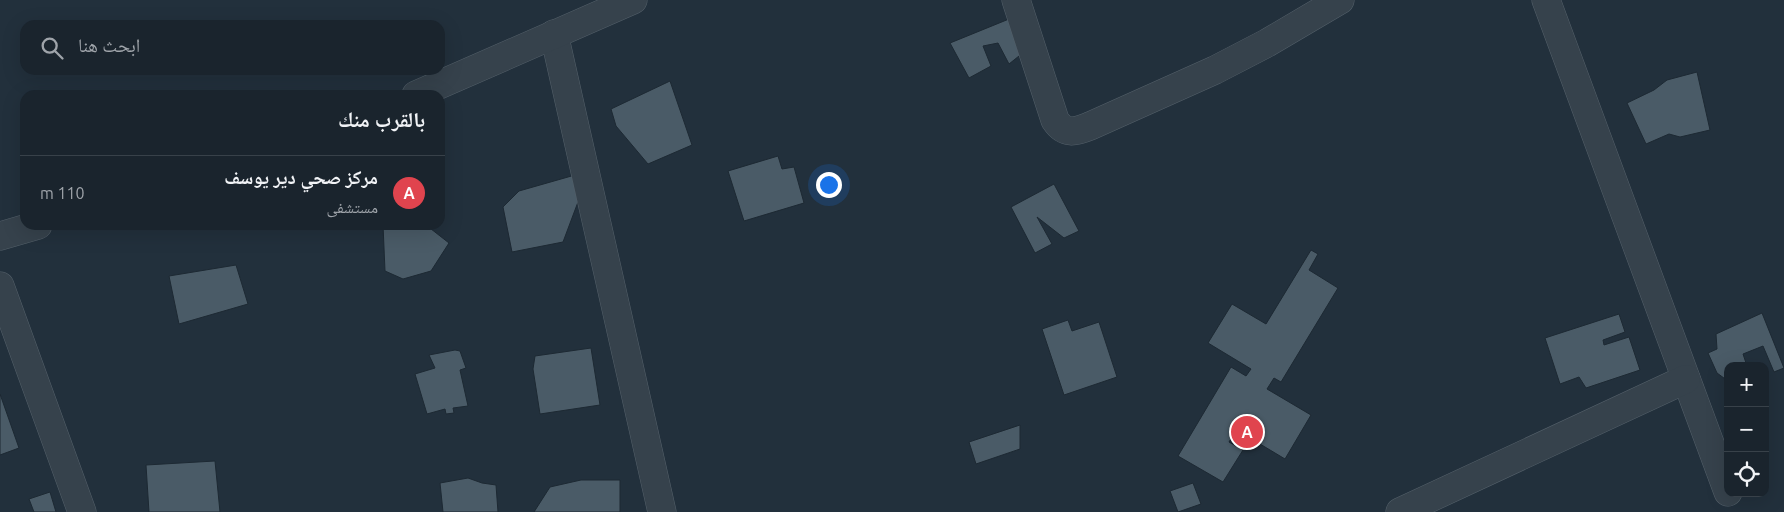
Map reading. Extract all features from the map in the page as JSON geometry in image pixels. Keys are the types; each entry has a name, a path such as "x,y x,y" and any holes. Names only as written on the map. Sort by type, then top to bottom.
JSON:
{"street":[{"path":"427,90 633,0"},
{"path":"1016,0 1051,111 1060,127 1069,131 1079,131 1208,74 1267,43 1340,0"},
{"path":"1552,2 1724,481"},
{"path":"554,34 662,512"},
{"path":"0,236 21,230"},
{"path":"0,286 82,512"},
{"path":"1400,512 1686,379"},
{"path":"1730,497 1735,512"}],"building":[{"path":"1009,19 1024,52 1009,64 998,43 983,46 991,66 969,78 950,43"},
{"path":"1697,72 1710,130 1680,137 1669,134 1646,144 1627,103 1654,90 1667,80"},
{"path":"670,81 692,145 648,164 616,126 611,109"},
{"path":"778,156 782,169 794,167 804,203 744,221 728,171"},
{"path":"575,175 581,194 563,242 512,252 503,207 519,191"},
{"path":"1054,184 1079,231 1064,238 1037,217 1052,244 1035,253 1011,207"},
{"path":"383,230 432,230 449,243 431,271 403,279 385,271"},
{"path":"1311,250 1318,254 1309,270 1338,288 1281,382 1274,378 1267,389 1311,415 1285,459 1250,438 1251,433 1239,426 1229,442 1243,450 1223,482 1178,456 1231,367 1246,376 1251,369 1208,343 1232,304 1266,324"},
{"path":"236,265 248,304 179,324 169,276"},
{"path":"1762,313 1784,368 1774,372 1763,346 1743,354 1746,362 1724,362 1724,378 1717,373 1708,353 1717,349 1716,334"},
{"path":"1619,314 1625,332 1603,340 1604,345 1629,337 1640,370 1586,388 1579,377 1560,384 1545,338"},
{"path":"1068,320 1072,331 1099,322 1117,377 1064,395 1042,329"},
{"path":"591,348 600,405 540,414 533,369 535,356"},
{"path":"455,350 460,351 466,368 460,370 468,406 453,408 454,413 446,414 445,409 427,414 415,374 435,368 429,355"},
{"path":"0,394 19,448 0,455"},
{"path":"1020,425 1020,449 976,464 969,442"},
{"path":"215,461 220,512 149,512 146,465"},
{"path":"468,478 496,485 498,512 443,512 440,483"},
{"path":"581,480 620,480 620,512 534,512 550,487"},
{"path":"1193,483 1201,504 1178,512 1170,491"},
{"path":"50,492 56,512 34,512 29,499"}],"place":[{"name":"مركز صحي دير يوسف","path":"1247,432"}]}
